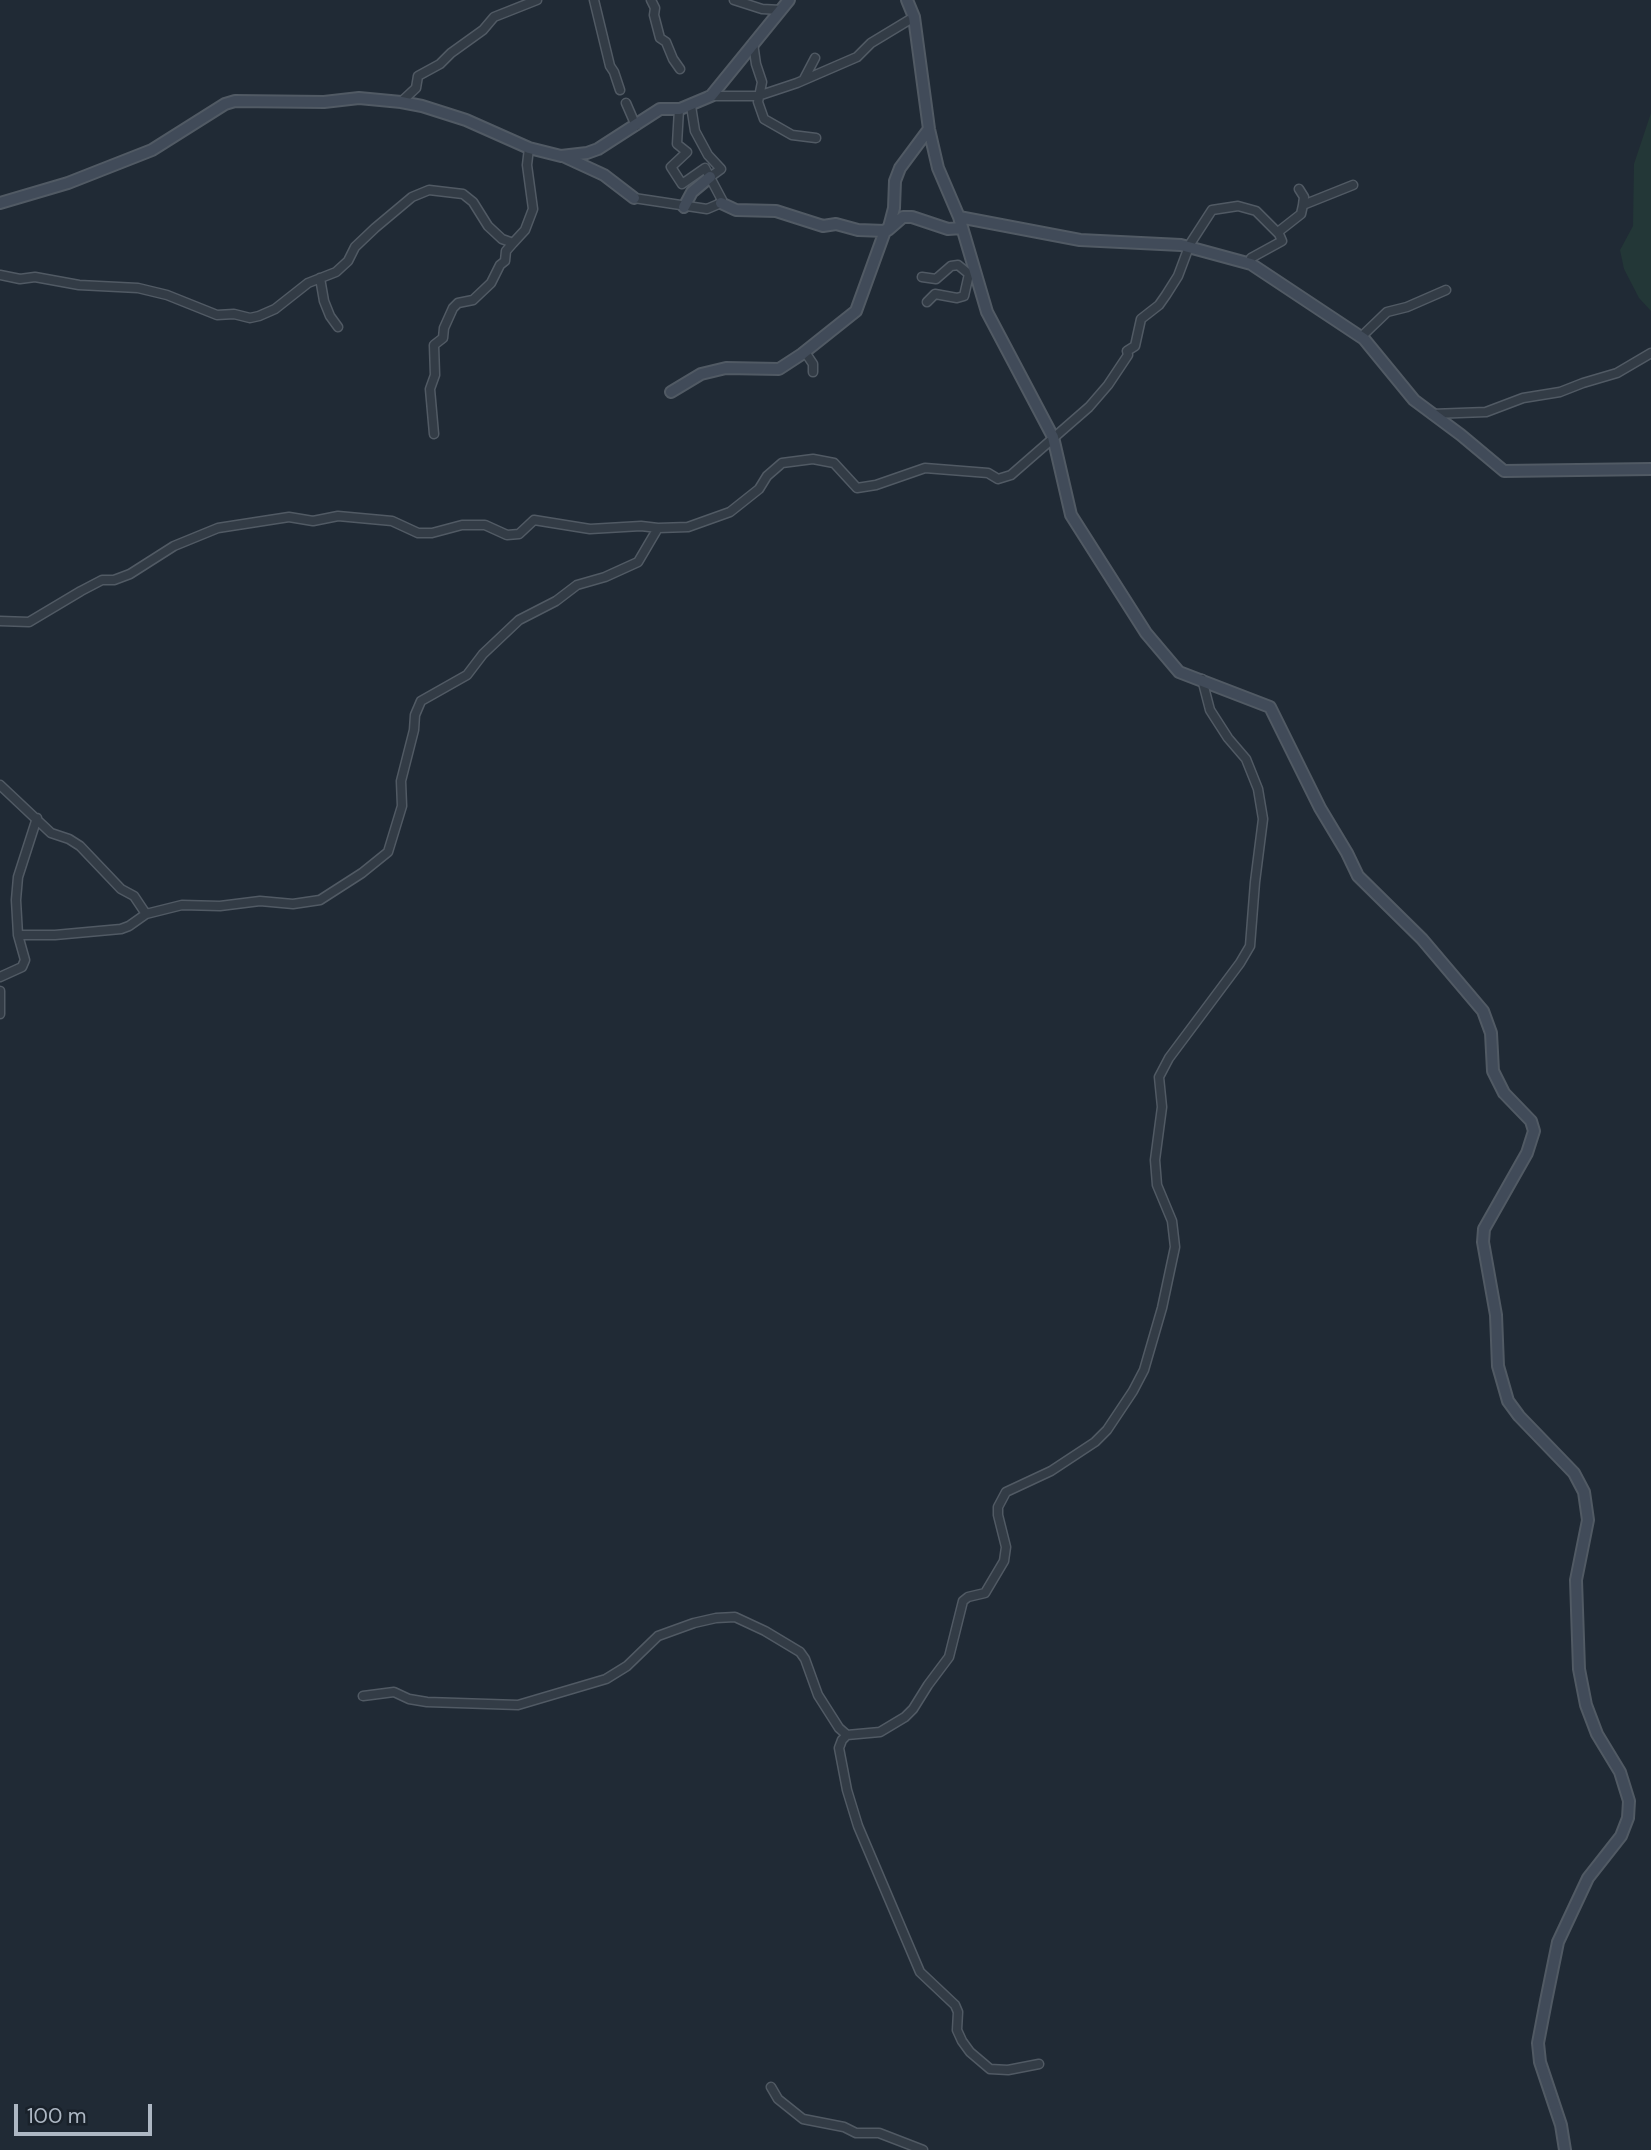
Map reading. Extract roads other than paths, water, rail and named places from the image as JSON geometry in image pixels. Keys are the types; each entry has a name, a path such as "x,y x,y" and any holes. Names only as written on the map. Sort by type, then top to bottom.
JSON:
{"street":[{"path":"401,102 416,88 418,76 440,64 494,18 537,0"},
{"path":"594,0 610,66 620,90"},
{"path":"651,0 660,38 666,42 680,69"},
{"path":"734,0 762,9 781,10"},
{"path":"561,156 598,149 660,109 685,107 709,96 723,83 789,0"},
{"path":"907,0 914,17 929,129 938,168 961,222 972,274 987,313 1053,438 1071,515 1146,633 1179,672 1269,707 1358,876 1422,939 1483,1011 1491,1033 1493,1071 1504,1093 1531,1121 1534,1130 1527,1153 1484,1229 1483,1242 1496,1315 1498,1366 1508,1401 1574,1473 1584,1492 1588,1520 1576,1580 1579,1669 1597,1734 1620,1772 1629,1801 1628,1818 1621,1836 1588,1878 1558,1942 1538,2043 1540,2062 1561,2125 1565,2150"},
{"path":"709,96 758,96 802,81 857,57 871,43 914,17"},
{"path":"753,43 762,82 758,96 759,112 764,119 793,135 816,138"},
{"path":"802,81 816,58"},
{"path":"0,203 68,183 152,150 225,104 235,101 324,102 359,98 401,102 466,120 529,148 561,156 604,175 634,198 707,209 721,203 736,210 776,211 823,226 836,224 858,230 887,231 903,217 912,217 948,229 961,222 1080,240 1188,247 1251,264 1361,337 1414,400 1504,471 1651,469"},
{"path":"626,103 636,125"},
{"path":"685,107 677,144 687,152 671,167 682,184 705,168 722,200 721,203"},
{"path":"684,207 692,192 721,169 708,155 685,107"},
{"path":"671,391 701,374 726,368 779,369 856,311 887,231 894,208 895,181 900,168 929,129"},
{"path":"434,434 430,389 435,374 434,345 443,338 444,327 453,308 458,303 473,300 491,283 505,261 506,251 525,230 533,209 527,165 529,148"},
{"path":"1303,205 1353,185"},
{"path":"1278,232 1301,214 1304,197 1299,189"},
{"path":"0,275 20,279 35,277 79,285 138,288 167,295 217,315 234,314 250,318 275,309 308,283 336,272 348,261 355,247 401,205 429,190 463,194 473,202 488,226 502,239 513,243"},
{"path":"0,621 29,622 102,580 114,580 130,574 174,547 218,528 289,517 313,521 338,516 392,521 418,533 432,533 462,524 485,525 507,535 519,534 534,520 590,529 688,527 730,512 759,489 767,476 782,463 813,458 834,463 857,488 876,485 925,468 988,473 998,480 1011,475 1089,407 1108,385 1128,355 1127,351 1135,346 1142,319 1159,305 1178,276 1188,247 1212,210 1238,206 1256,211 1278,232 1282,241 1251,258 1251,264"},
{"path":"922,277 936,279 946,269 958,265 972,274"},
{"path":"927,302 935,294 957,298 964,296 972,274"},
{"path":"320,278 320,288 327,309 338,327"},
{"path":"1361,337 1387,312 1407,307 1446,290"},
{"path":"805,352 813,364 813,372"},
{"path":"1432,414 1486,412 1523,398 1560,392 1617,373 1651,353"},
{"path":"18,935 55,935 121,929 146,914 181,905 260,901 293,905 320,900 362,873 388,852 402,806 401,781 414,730 415,715 421,701 467,675 519,620 556,601 577,585 606,577 638,562 658,528"},
{"path":"363,1696 394,1692 409,1699 427,1702 518,1705 606,1679 634,1661 658,1636 671,1630 716,1618 735,1617 800,1652 818,1695 839,1728 847,1735 880,1732 914,1709 949,1657 963,1601 985,1593 1004,1561 1006,1547 998,1516 1006,1492 1051,1471 1102,1436 1144,1370 1162,1308 1175,1247 1174,1228 1157,1185 1155,1160 1161,1107 1159,1077 1169,1058 1250,946 1263,820 1258,789 1246,759 1210,710 1202,680"},
{"path":"0,785 51,833 80,846 121,889 134,895 146,914"},
{"path":"0,976 22,967 25,960 18,935 16,900 18,877 37,818"},
{"path":"0,991 0,1014"},
{"path":"847,1735 839,1748 847,1790 858,1826 920,1972 955,2005 959,2036 982,2063 998,2071 1039,2064"},
{"path":"771,2087 778,2099 803,2119 844,2127 856,2133 879,2133 923,2150"}]}
